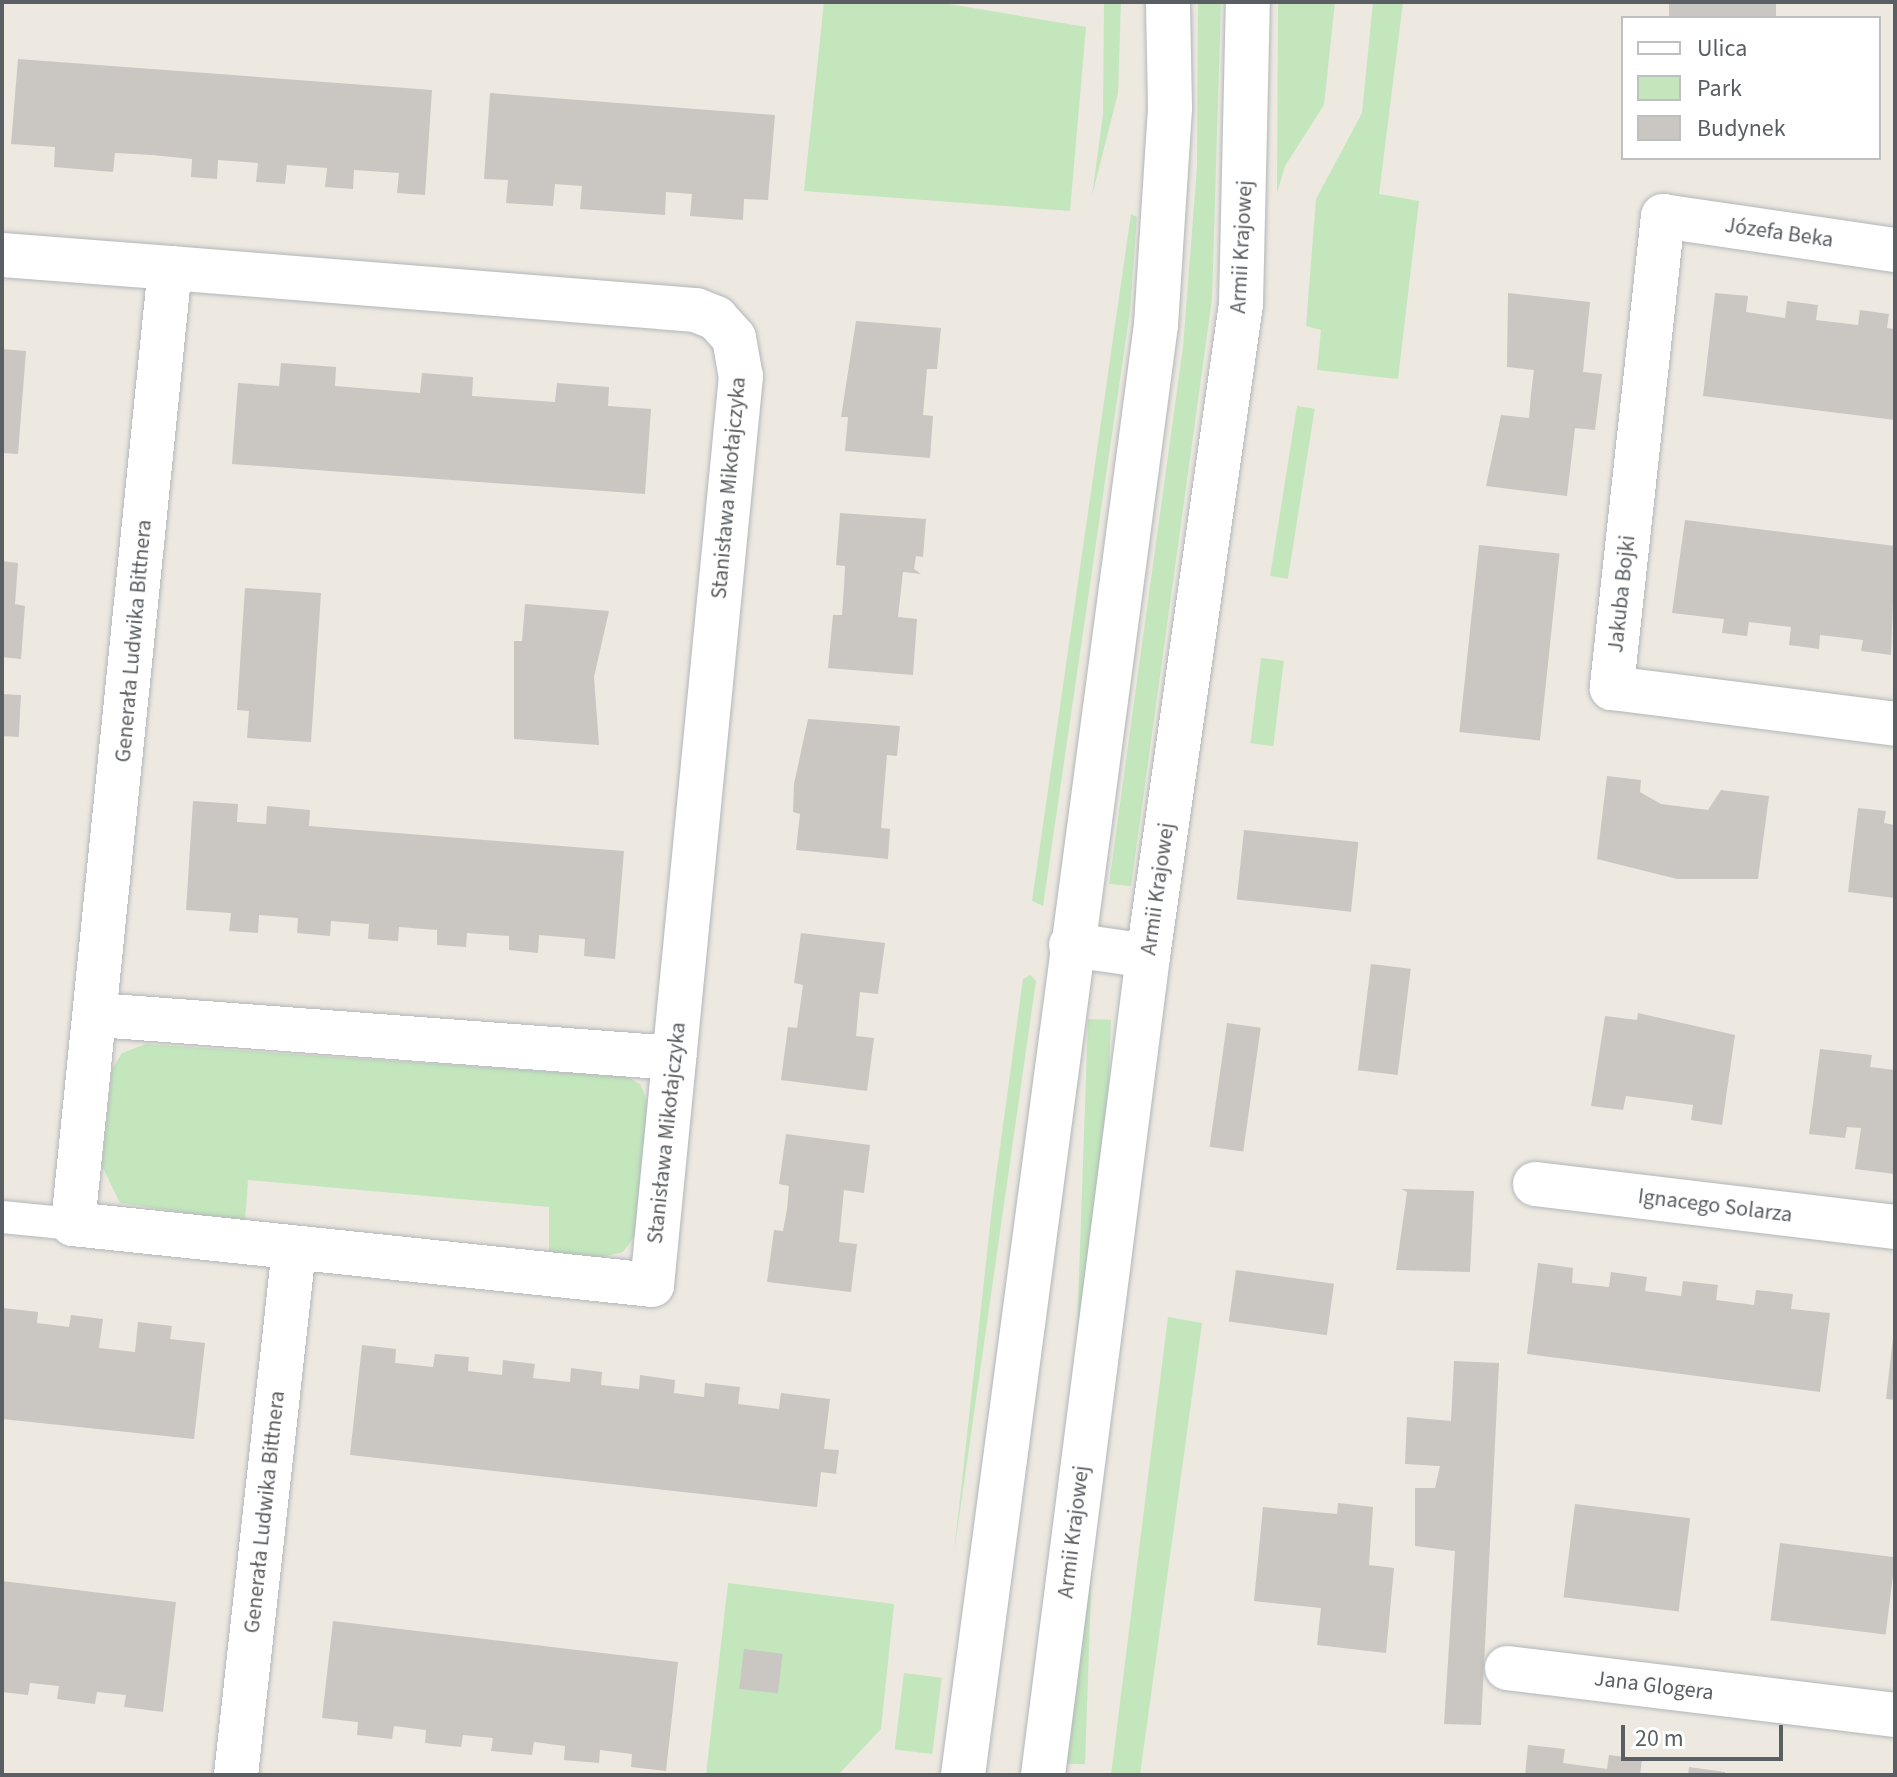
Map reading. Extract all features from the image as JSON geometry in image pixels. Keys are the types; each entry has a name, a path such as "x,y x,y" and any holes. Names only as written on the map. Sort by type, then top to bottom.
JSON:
{"street":[{"path":"963,1775 1071,945 1156,325 1170,108 1168,2"},
{"name":"Armii Krajowej","path":"1043,1775 1148,956 1241,304 1248,2"},
{"name":"Józefa Beka","path":"1663,216 1895,250"},
{"name":"Jakuba Bojki","path":"1663,216 1612,688 1895,724"},
{"name":"Stanisława Mikołajczyka","path":"2,255 696,310 716,318 734,338 741,376 652,1285 294,1249"},
{"name":"Generała Ludwika Bittnera","path":"73,1224 98,1015 170,268"},
{"path":"1071,945 1148,956"},
{"path":"98,1015 674,1058"},
{"name":"Ignacego Solarza","path":"1535,1184 1895,1227"},
{"path":"73,1224 294,1249"},
{"name":"Generała Ludwika Bittnera","path":"236,1775 294,1249"},
{"name":"Jana Glogera","path":"1507,1668 1895,1715"}],"lane":[{"path":"2,1217 73,1224"}],"green space":[{"path":"824,2 937,2 1086,27 1070,211 804,191"},
{"path":"1104,2 1121,2 1118,93 1092,196 1103,114"},
{"path":"1198,2 1221,2 1212,299 1131,886 1109,884 1183,347 1197,167"},
{"path":"1278,2 1335,2 1324,105 1285,166 1277,193"},
{"path":"1373,2 1403,2 1379,194 1419,201 1398,379 1317,370 1321,330 1306,326 1316,199 1362,113"},
{"path":"1131,214 1137,217 1130,311 1043,906 1032,901"},
{"path":"1297,406 1315,409 1288,579 1270,576"},
{"path":"1261,658 1284,661 1273,746 1251,743"},
{"path":"1030,975 1036,981 954,1553 993,1199 1023,979"},
{"path":"1088,1019 1111,1020 1085,1764 1062,1764"},
{"path":"146,1044 628,1077 641,1085 651,1114 639,1230 623,1252 598,1258 549,1254 549,1207 248,1180 245,1222 120,1203 102,1166 112,1069 122,1053"},
{"path":"1168,1317 1202,1323 1140,1775 1111,1775"},
{"path":"728,1583 894,1604 881,1729 838,1775 706,1775"},
{"path":"904,1673 942,1678 932,1754 895,1749"}],"building":[{"path":"1669,2 1776,2 1776,16 1669,16"},
{"path":"18,59 432,90 425,195 397,193 399,173 354,170 353,189 325,187 327,168 287,165 285,184 256,182 258,163 218,160 217,179 191,177 192,159 152,155 115,153 113,172 54,167 55,147 11,144"},
{"path":"490,93 775,115 768,200 744,199 743,220 690,216 692,194 666,192 665,215 580,209 582,186 555,184 553,206 506,203 508,180 484,179"},
{"path":"1508,293 1590,302 1583,372 1602,374 1595,430 1575,428 1567,496 1486,486 1501,415 1529,418 1534,370 1507,367"},
{"path":"1715,293 1748,296 1746,312 1785,318 1787,301 1818,305 1816,320 1858,325 1860,310 1889,314 1887,328 1895,329 1895,420 1703,396"},
{"path":"856,321 941,328 937,369 927,369 923,415 933,416 930,458 845,451 848,417 841,417"},
{"path":"2,349 26,351 18,454 2,453"},
{"path":"281,363 336,367 335,386 420,393 422,373 473,377 472,396 555,402 557,383 609,387 608,406 651,409 645,494 232,464 238,383 279,386"},
{"path":"840,513 926,519 923,557 916,556 914,569 921,574 903,572 898,617 917,619 913,675 828,668 833,615 842,615 845,566 836,565"},
{"path":"1685,520 1895,546 1891,655 1861,651 1863,640 1820,635 1819,649 1789,645 1791,627 1749,622 1747,636 1722,633 1724,619 1672,613"},
{"path":"1479,545 1560,553 1540,740 1459,732"},
{"path":"2,561 18,563 15,604 25,606 21,659 2,657"},
{"path":"245,588 321,593 311,742 247,738 249,711 237,710"},
{"path":"525,604 609,611 594,677 599,745 514,739 514,641 522,641"},
{"path":"2,694 21,695 19,737 2,736"},
{"path":"808,719 900,726 897,756 887,755 881,828 890,829 888,859 796,850 800,814 793,812 794,784"},
{"path":"1607,776 1641,780 1640,792 1661,804 1708,810 1721,790 1769,796 1758,879 1677,879 1597,859"},
{"path":"193,801 238,804 237,822 266,824 267,806 310,810 309,826 624,851 615,959 584,956 585,939 539,935 538,953 509,950 509,936 467,933 466,947 437,945 437,930 399,927 398,941 368,939 369,924 331,921 330,936 297,933 298,918 259,915 258,933 229,931 231,913 186,910"},
{"path":"1858,808 1886,811 1884,823 1895,825 1895,898 1848,892"},
{"path":"1244,830 1358,842 1351,912 1237,900"},
{"path":"801,933 885,943 878,994 860,992 856,1036 874,1038 867,1091 781,1080 788,1027 797,1028 803,985 794,983"},
{"path":"1371,964 1411,969 1398,1075 1358,1070"},
{"path":"1638,1013 1735,1035 1722,1125 1691,1120 1693,1105 1626,1096 1623,1110 1591,1106 1605,1016 1637,1020"},
{"path":"1227,1023 1261,1028 1243,1152 1210,1147"},
{"path":"1820,1049 1872,1055 1870,1067 1895,1070 1895,1174 1855,1169 1861,1128 1847,1127 1845,1138 1809,1134"},
{"path":"786,1134 870,1145 864,1193 844,1190 839,1242 857,1244 851,1292 767,1282 774,1230 783,1231 787,1209 789,1186 779,1184"},
{"path":"1401,1189 1474,1191 1470,1272 1396,1270 1407,1192"},
{"path":"1538,1263 1573,1268 1572,1283 1609,1287 1611,1272 1647,1277 1645,1291 1681,1296 1683,1281 1718,1285 1716,1300 1754,1305 1756,1290 1793,1294 1791,1309 1830,1313 1820,1392 1527,1354"},
{"path":"1236,1270 1334,1284 1327,1335 1229,1321"},
{"path":"3,1308 38,1312 37,1323 69,1327 71,1315 103,1319 99,1348 135,1352 138,1322 172,1326 170,1339 205,1343 194,1439 2,1419"},
{"path":"1895,1338 1895,1400 1886,1399"},
{"path":"362,1345 396,1349 395,1363 433,1367 435,1354 469,1357 468,1371 502,1375 503,1360 535,1364 533,1378 570,1382 571,1368 602,1372 601,1385 639,1389 640,1375 675,1380 674,1393 704,1397 705,1383 740,1387 738,1404 779,1409 781,1393 830,1399 824,1449 839,1450 836,1474 821,1472 817,1507 350,1455"},
{"path":"1454,1361 1499,1363 1481,1725 1444,1724 1455,1551 1415,1546 1415,1488 1435,1488 1440,1466 1405,1464 1407,1417 1451,1421"},
{"path":"1338,1503 1373,1507 1369,1565 1394,1568 1386,1653 1317,1645 1321,1608 1254,1601 1263,1507 1337,1514"},
{"path":"1575,1504 1690,1518 1679,1611 1564,1597"},
{"path":"1780,1543 1895,1557 1886,1635 1770,1620"},
{"path":"2,1581 176,1602 163,1712 124,1707 126,1695 97,1692 95,1704 57,1699 59,1686 30,1683 28,1695 2,1692"},
{"path":"333,1621 678,1662 666,1771 631,1767 632,1754 600,1750 599,1763 564,1760 565,1746 534,1742 532,1755 491,1751 493,1738 463,1735 461,1747 425,1743 426,1730 394,1726 392,1739 357,1735 358,1722 322,1718"},
{"path":"744,1649 783,1654 778,1693 739,1689"},
{"path":"1528,1745 1565,1749 1563,1763 1607,1769 1609,1755 1642,1759 1640,1775 1525,1775"},
{"path":"1689,1767 1725,1772 1725,1775 1688,1775"}]}
